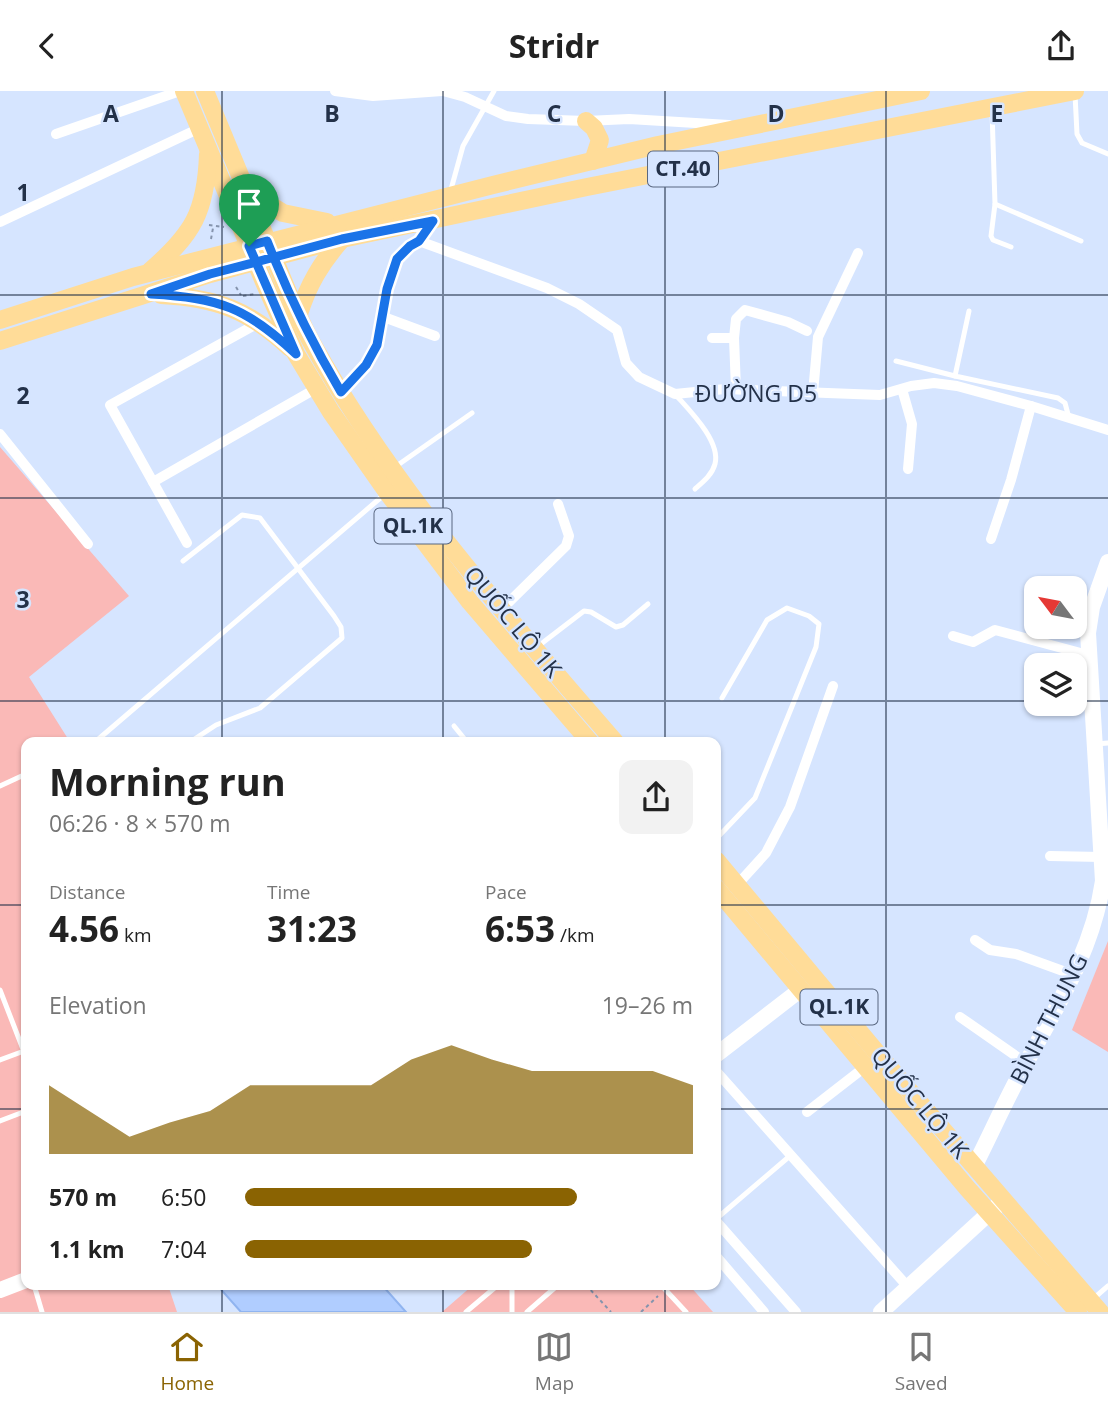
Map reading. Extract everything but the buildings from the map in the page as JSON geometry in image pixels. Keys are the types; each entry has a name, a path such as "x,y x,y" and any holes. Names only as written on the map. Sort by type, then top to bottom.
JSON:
{"main road":[{"name":"QUỐC LỘ 1K","path":"182,91 296,354 317,388 387,492 470,602 583,737"},
{"name":"QUỐC LỘ 1K","path":"205,91 312,343 341,392 393,469 484,590 611,737"},
{"name":"CT.40","path":"270,249 339,231 449,196 593,161 921,91"},
{"name":"CT.40","path":"339,231 433,221 587,187 1075,91"},
{"path":"586,121 594,128 600,140 593,161"},
{"path":"147,274 182,240 195,222 207,179 208,147"},
{"path":"246,190 284,213 339,231 306,292 299,314"},
{"path":"0,320 147,274 270,249"},
{"path":"0,341 210,274 252,254"},
{"path":"151,294 205,299 223,305 260,322 296,354"},
{"name":"QUỐC LỘ 1K","path":"721,866 1004,1201 1090,1309"},
{"name":"QUỐC LỘ 1K","path":"721,894 967,1188 1090,1309"},
{"path":"800,990 815,978"},
{"path":"967,1188 974,1167"}],"street":[{"path":"56,134 182,91"},
{"path":"335,91 373,96 442,91 465,97 506,116 586,121 629,119 747,127"},
{"path":"0,222 200,128"},
{"path":"341,392 366,365 377,345 387,289 397,259 419,241 433,221"},
{"name":"ĐƯỜNG D5","path":"419,241 514,275 579,304 617,330 626,363 639,377 675,394 737,389 880,395 934,383 957,386 1108,430"},
{"path":"813,393 821,330 858,253"},
{"path":"737,389 734,338 736,319 745,310 788,322 807,331"},
{"path":"381,316 435,336"},
{"path":"187,543 110,405 260,322"},
{"path":"712,338 734,338"},
{"path":"153,482 317,388"},
{"path":"902,389 913,436 908,469"},
{"path":"991,539 1031,406"},
{"path":"0,434 88,544"},
{"path":"502,609 566,546 569,536 558,503"},
{"name":"BÌNH THUNG","path":"974,1167 1026,1063 1065,996 1099,906 1103,881 1100,743 1088,655 1088,633 1102,597 1108,562"},
{"path":"953,636 968,642 977,641 995,630 1088,655"},
{"path":"737,885 766,853 790,807 833,686"},
{"path":"1049,856 1102,857"},
{"path":"975,940 990,950 1016,954 1074,975"},
{"path":"721,1051 800,990"},
{"path":"960,1017 1026,1063"},
{"path":"807,1112 864,1067"},
{"path":"721,1077 908,1287"},
{"path":"881,1312 1004,1201"},
{"path":"721,1226 796,1312"},
{"path":"721,1262 764,1312"},
{"path":"736,1279 754,1265"},
{"path":"0,1290 21,1282"},
{"path":"755,1301 772,1285"}],"lane":[{"path":"449,196 463,146 494,91"},
{"path":"1075,91 1077,134 1082,143 1108,154"},
{"path":"992,108 995,204 991,236 993,240 1012,247"},
{"path":"995,204 1081,241"},
{"path":"955,376 969,311"},
{"path":"896,361 1058,398 1065,403 1069,418"},
{"path":"675,394 712,440 716,461 710,474 695,489"},
{"path":"393,469 472,414"},
{"path":"101,737 387,492"},
{"path":"183,561 242,515 260,518 334,616 341,627 342,638 260,708 216,725 198,737"},
{"path":"535,649 584,611 591,612 616,627 623,625 648,604"},
{"path":"721,834 755,798 816,647 819,624 809,616 787,608 767,620 722,698"},
{"path":"454,726 463,737"},
{"path":"0,786 21,776"},
{"path":"0,990 21,1044"},
{"path":"0,1060 21,1055"},
{"path":"0,1121 21,1113"},
{"path":"721,1216 791,1155"},
{"path":"1090,1309 1108,1286"},
{"path":"35,1290 42,1312"},
{"path":"466,1312 492,1290"},
{"path":"512,1290 512,1312"},
{"path":"527,1312 552,1290"},
{"path":"666,1290 687,1312"}],"path":[{"path":"211,239 213,227 230,227"},
{"path":"236,287 242,298 257,294"},
{"path":"591,1290 611,1312"},
{"path":"642,1312 660,1290"}],"shaded area":[{"path":"0,447 129,596 29,677 67,737 21,737 21,1290 170,1290 177,1312 0,1312"},
{"path":"1108,941 1108,1052 1072,1030"},
{"path":"467,1290 693,1290 713,1312 442,1312"}],"route":[{"path":"249,246 256,262 151,294 205,299 240,311 260,322 296,354 256,262 274,257 342,239 433,221 419,241 397,259 387,289 377,345 366,365 341,392 312,343 281,275 274,257 267,241 249,246"}]}
